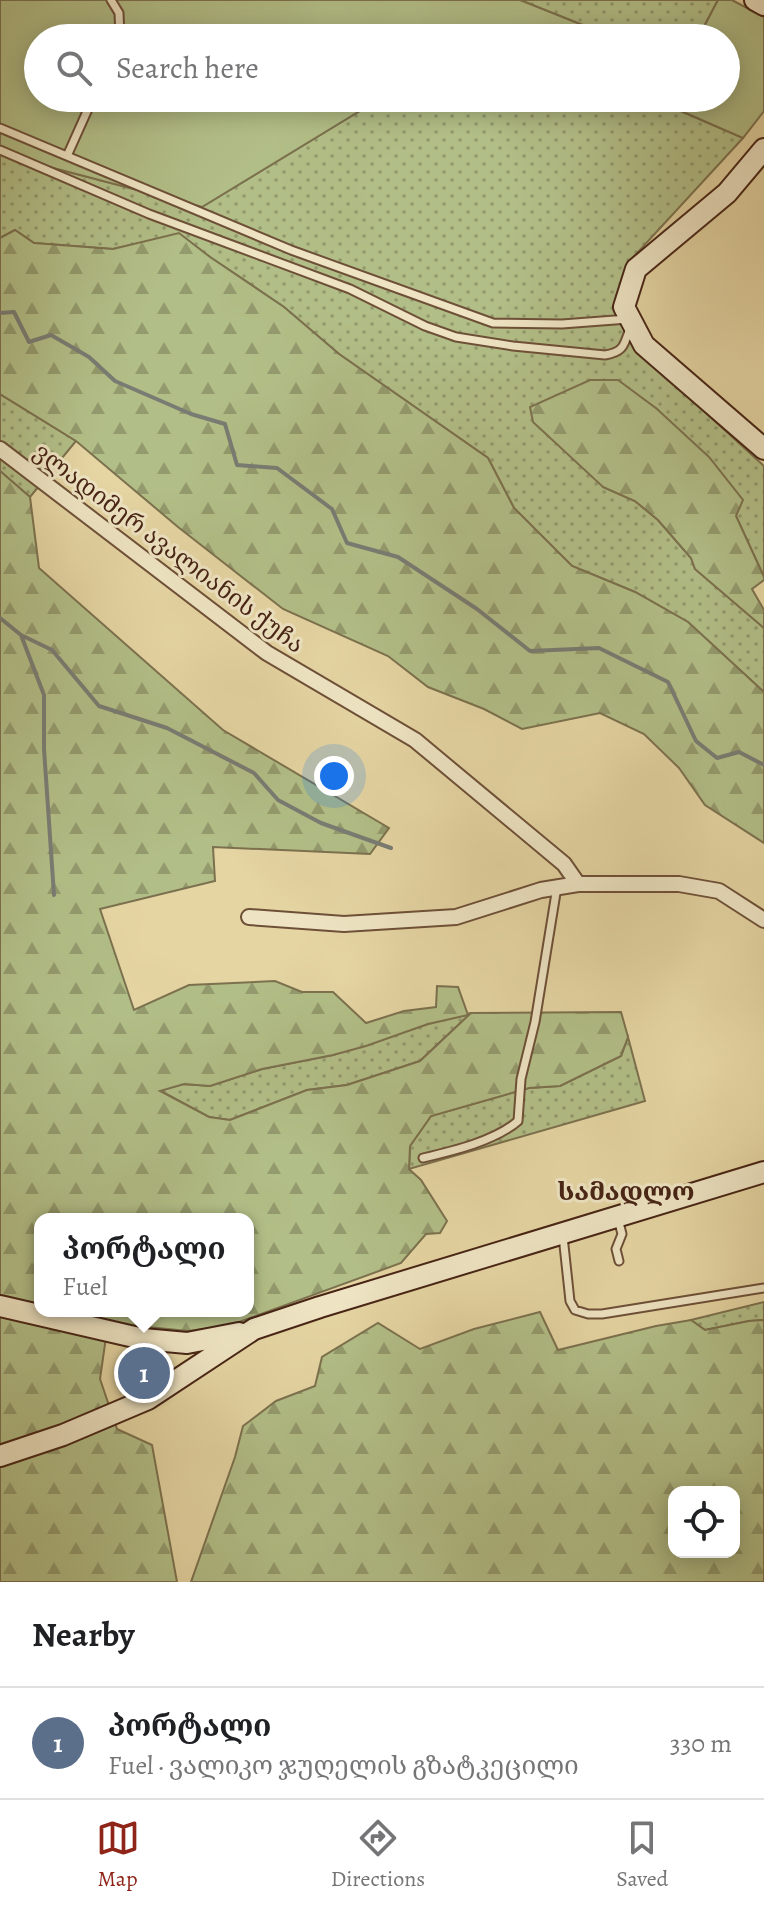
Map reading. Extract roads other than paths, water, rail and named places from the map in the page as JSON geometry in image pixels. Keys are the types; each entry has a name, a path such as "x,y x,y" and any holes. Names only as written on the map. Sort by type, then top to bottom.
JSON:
{"main road":[{"path":"755,0 764,5"},
{"path":"764,149 727,193 636,269 624,307 644,345 764,449"},
{"path":"48,1317 143,1339 187,1343 209,1339 254,1329 764,1172"},
{"path":"0,1306 34,1314"},
{"path":"0,1456 63,1435 148,1399 254,1329"}],"street":[{"name":"ვლადიმერ ავალიანის ქუჩა","path":"0,449 267,653 415,740 564,864 578,884"},
{"path":"249,917 344,924 456,917 557,887 578,884 679,884 719,891 764,920"}],"lane":[{"path":"111,0 119,13 119,24"},
{"path":"67,156 87,112"},
{"path":"0,128 291,250 493,323 631,321 622,349 605,355 456,337 425,326 350,289 149,214 0,150"},
{"path":"423,1158 487,1138 507,1130 518,1121 521,1079 535,1022 557,887"},
{"path":"618,1217 622,1234 616,1249 619,1261"},
{"path":"563,1234 570,1301 575,1310 588,1314 764,1288"}],"waterway":[{"path":"0,313 14,312 29,342 51,335 89,357 115,381 191,414 225,424 237,465 277,468 332,509 347,543 398,557 477,609 530,651 599,648 668,682 696,741 717,758 739,752 764,765"},
{"path":"0,618 21,635 44,695 44,749 54,895"},
{"path":"21,635 52,650 99,706 167,728 254,773 278,800 321,823 391,848"}],"place":[{"name":"პორტალი","path":"144,1373"}],"district":[{"name":"სამადლო","path":"626,1191"}]}
